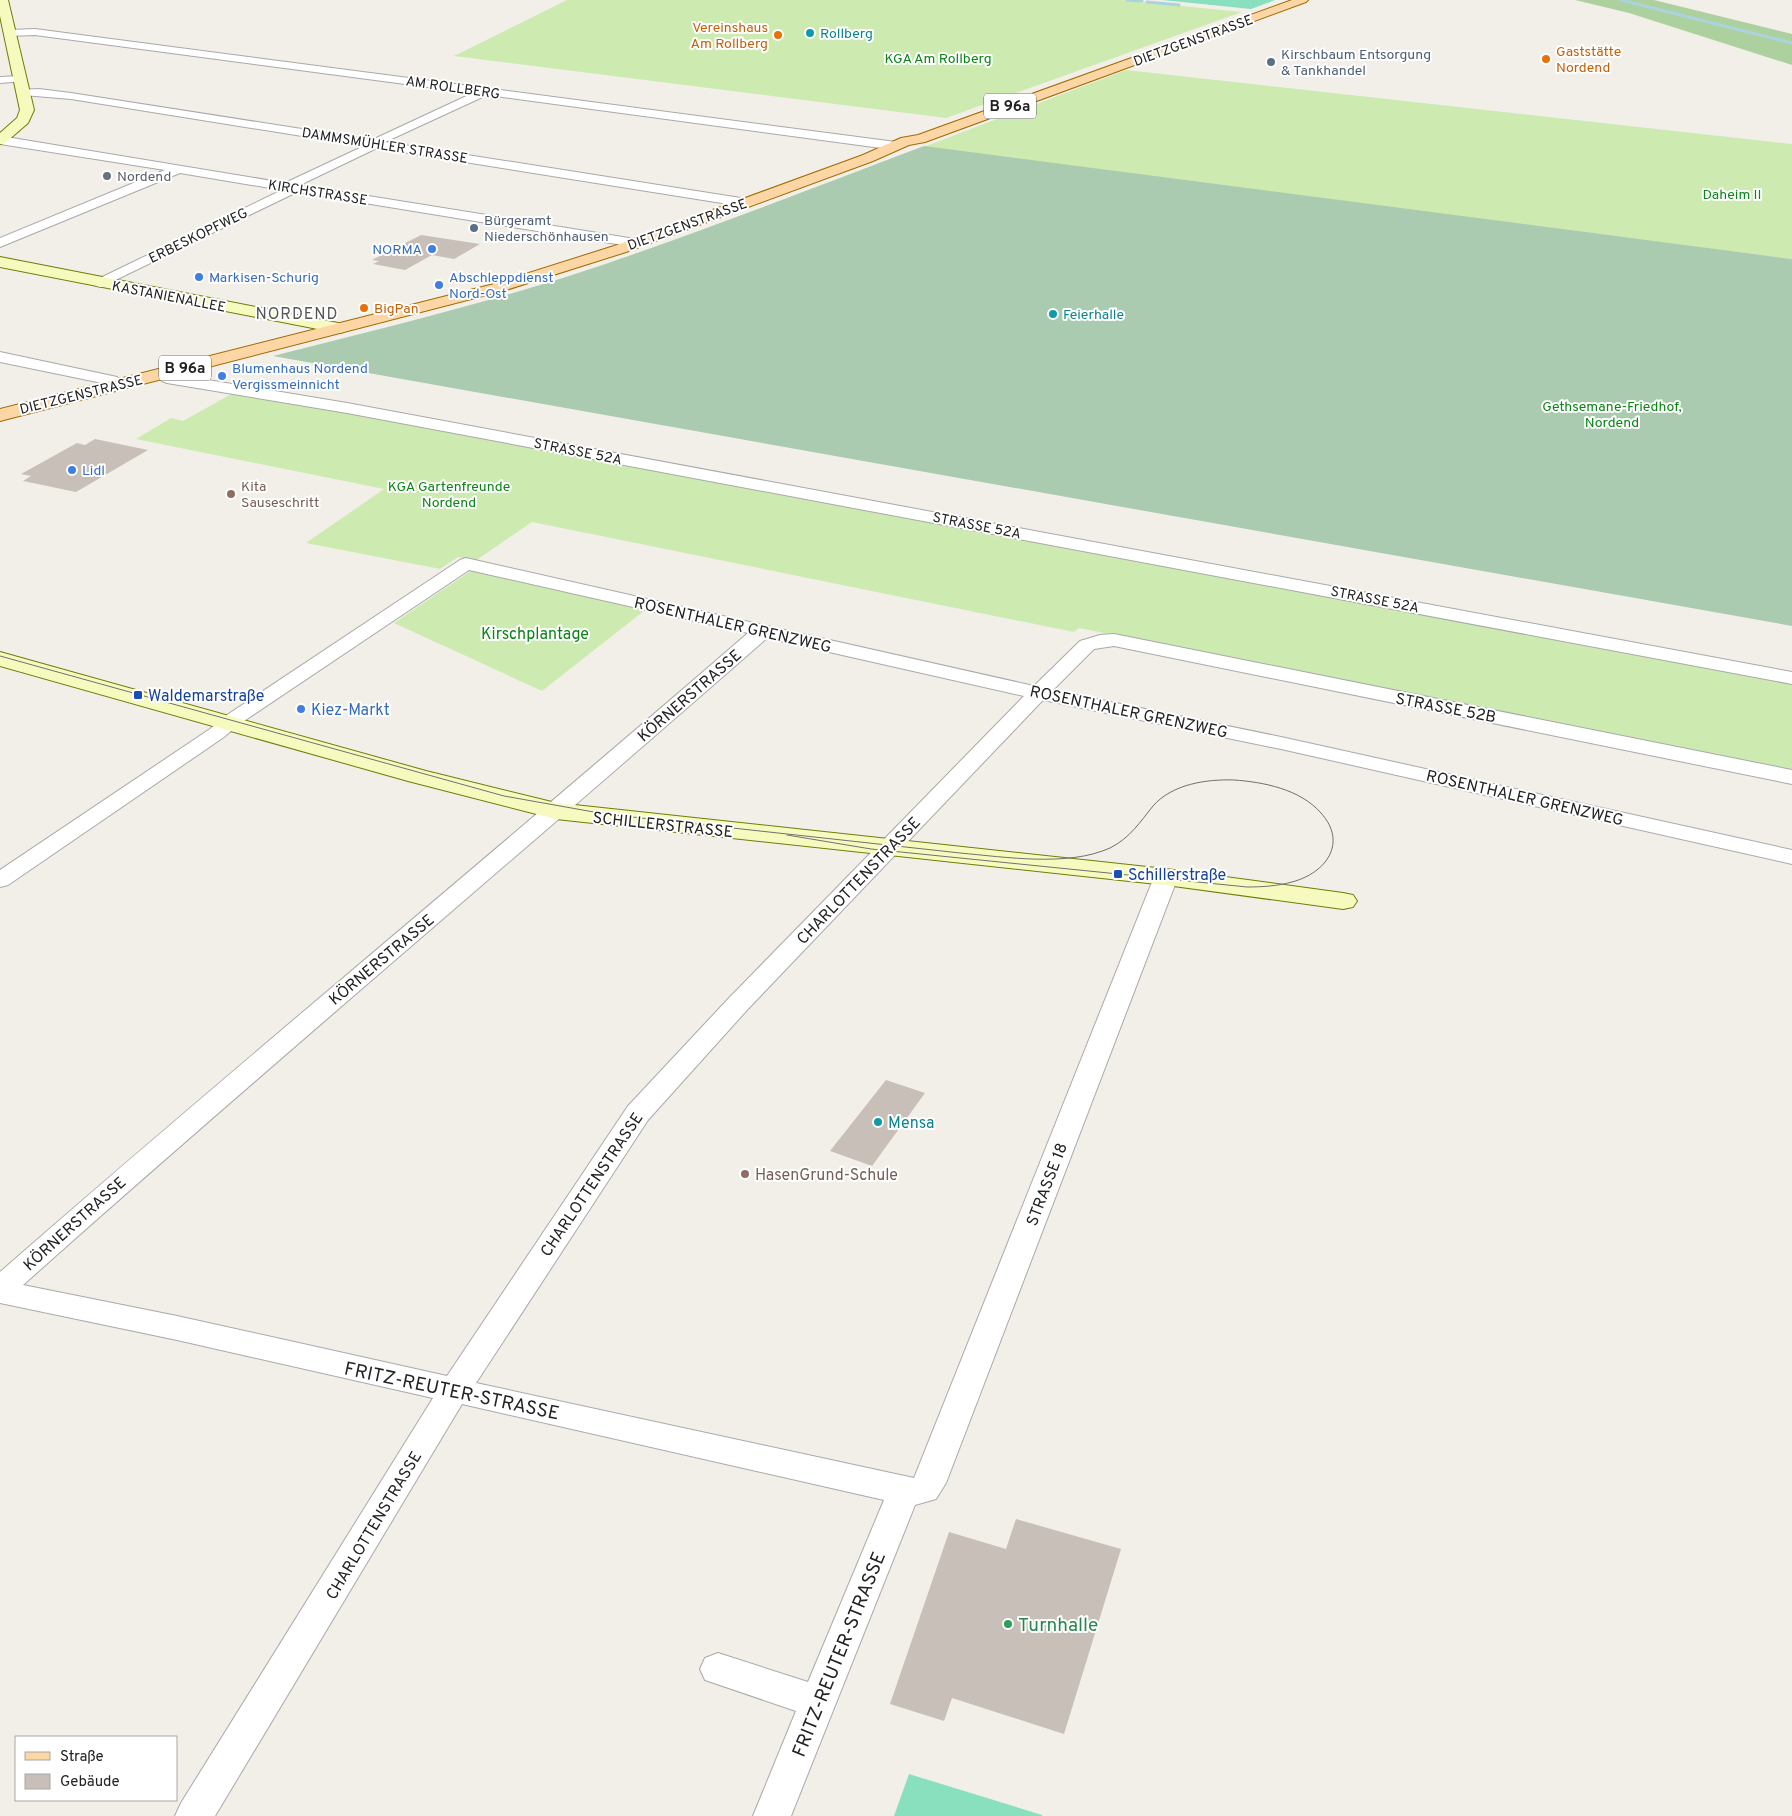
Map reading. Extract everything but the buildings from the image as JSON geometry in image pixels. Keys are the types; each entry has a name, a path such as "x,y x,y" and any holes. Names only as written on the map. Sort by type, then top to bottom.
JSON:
{"main road":[{"name":"DIETZGENSTRASSE","path":"1261,12 1288,0"},
{"name":"DIETZGENSTRASSE","path":"0,415 517,282 636,243 1107,68 1261,12 1302,0"}],"street":[{"path":"0,140 27,115 2,0"},
{"name":"AM ROLLBERG","path":"9,33 35,32 901,144"},
{"name":"DAMMSMÜHLER STRASSE","path":"0,80 55,94 747,203"},
{"name":"ERBESKOPFWEG","path":"101,282 375,144 487,91"},
{"name":"KIRCHSTRASSE","path":"0,140 636,243"},
{"path":"0,243 179,169"},
{"name":"KASTANIENALLEE","path":"0,262 338,328"},
{"path":"0,357 112,380 118,384"},
{"name":"STRASSE 52A","path":"162,374 167,378 346,408 1792,678"},
{"name":"ROSENTHALER GRENZWEG","path":"228,723 466,564 1038,693 1281,743 1792,857"},
{"name":"KÖRNERSTRASSE","path":"0,1291 165,1143 556,812 764,630"},
{"name":"STRASSE 52B","path":"1100,641 1114,640 1792,777"},
{"name":"CHARLOTTENSTRASSE","path":"194,1816 454,1391 638,1113 723,1020 1038,693 1088,645 1100,641"},
{"name":"SCHILLERSTRASSE","path":"0,659 417,776 556,812 1166,877 1343,901"},
{"path":"0,880 217,733 228,723"},
{"name":"STRASSE 18","path":"914,1491 930,1483 1166,877"},
{"name":"FRITZ-REUTER-STRASSE","path":"0,1291 177,1328 454,1391 914,1491 818,1702 772,1816"},
{"path":"718,1669 818,1702"}],"green space":[{"name":"KGA Am Rollberg","path":"567,0 1121,0 1242,12 946,118 454,56"},
{"path":"1162,0 1275,0 1251,9"},
{"path":"1575,0 1654,0 1792,34 1792,65 1629,13"},
{"name":"Daheim II","path":"1126,70 1792,144 1792,259 921,148"},
{"name":"Gethsemane-Friedhof, Nordend","path":"924,146 1792,259 1792,626 273,356 458,308 569,276 703,229"},
{"name":"KGA Gartenfreunde Nordend","path":"235,392 1792,678 1792,772 1079,628 1074,632 532,522 475,561 458,557 440,569 306,543 384,489 136,439 171,418 183,421"},
{"name":"Kirschplantage","path":"472,570 649,607 542,691 394,623"},
{"path":"909,1774 1042,1815 1042,1816 894,1816"}],"waterway":[{"path":"1127,0 1142,1"},
{"path":"1621,0 1792,43"},
{"path":"1147,2 1179,5"}],"tram line":[{"path":"0,656 504,796 605,814 960,853 1056,859 1093,854 1117,844 1134,829 1153,806 1180,788 1202,782 1234,780 1269,785 1303,798 1321,813 1329,824 1333,835 1333,846 1323,864 1315,872 1304,878 1281,884 1247,887 871,849 787,835"}],"place":[{"name":"Rollberg","path":"810,33"},
{"name":"Vereinshaus Am Rollberg","path":"778,35"},
{"name":"Gaststätte Nordend","path":"1546,59"},
{"name":"Kirschbaum Entsorgung & Tankhandel","path":"1271,62"},
{"name":"Nordend","path":"107,176"},
{"name":"Bürgeramt Niederschönhausen","path":"474,228"},
{"name":"NORMA","path":"432,249"},
{"name":"Markisen-Schurig","path":"199,277"},
{"name":"Abschleppdienst Nord-Ost","path":"439,285"},
{"name":"BigPan","path":"364,308"},
{"name":"Feierhalle","path":"1053,314"},
{"name":"Blumenhaus Nordend Vergissmeinnicht","path":"222,376"},
{"name":"Lidl","path":"72,470"},
{"name":"Kita Sauseschritt","path":"231,494"},
{"name":"Waldemarstraße","path":"138,695"},
{"name":"Kiez-Markt","path":"301,709"},
{"name":"Schillerstraße","path":"1118,874"},
{"name":"Mensa","path":"878,1122"},
{"name":"HasenGrund-Schule","path":"745,1174"},
{"name":"Turnhalle","path":"1008,1624"}],"district":[{"name":"NORDEND","path":"297,313"}]}
